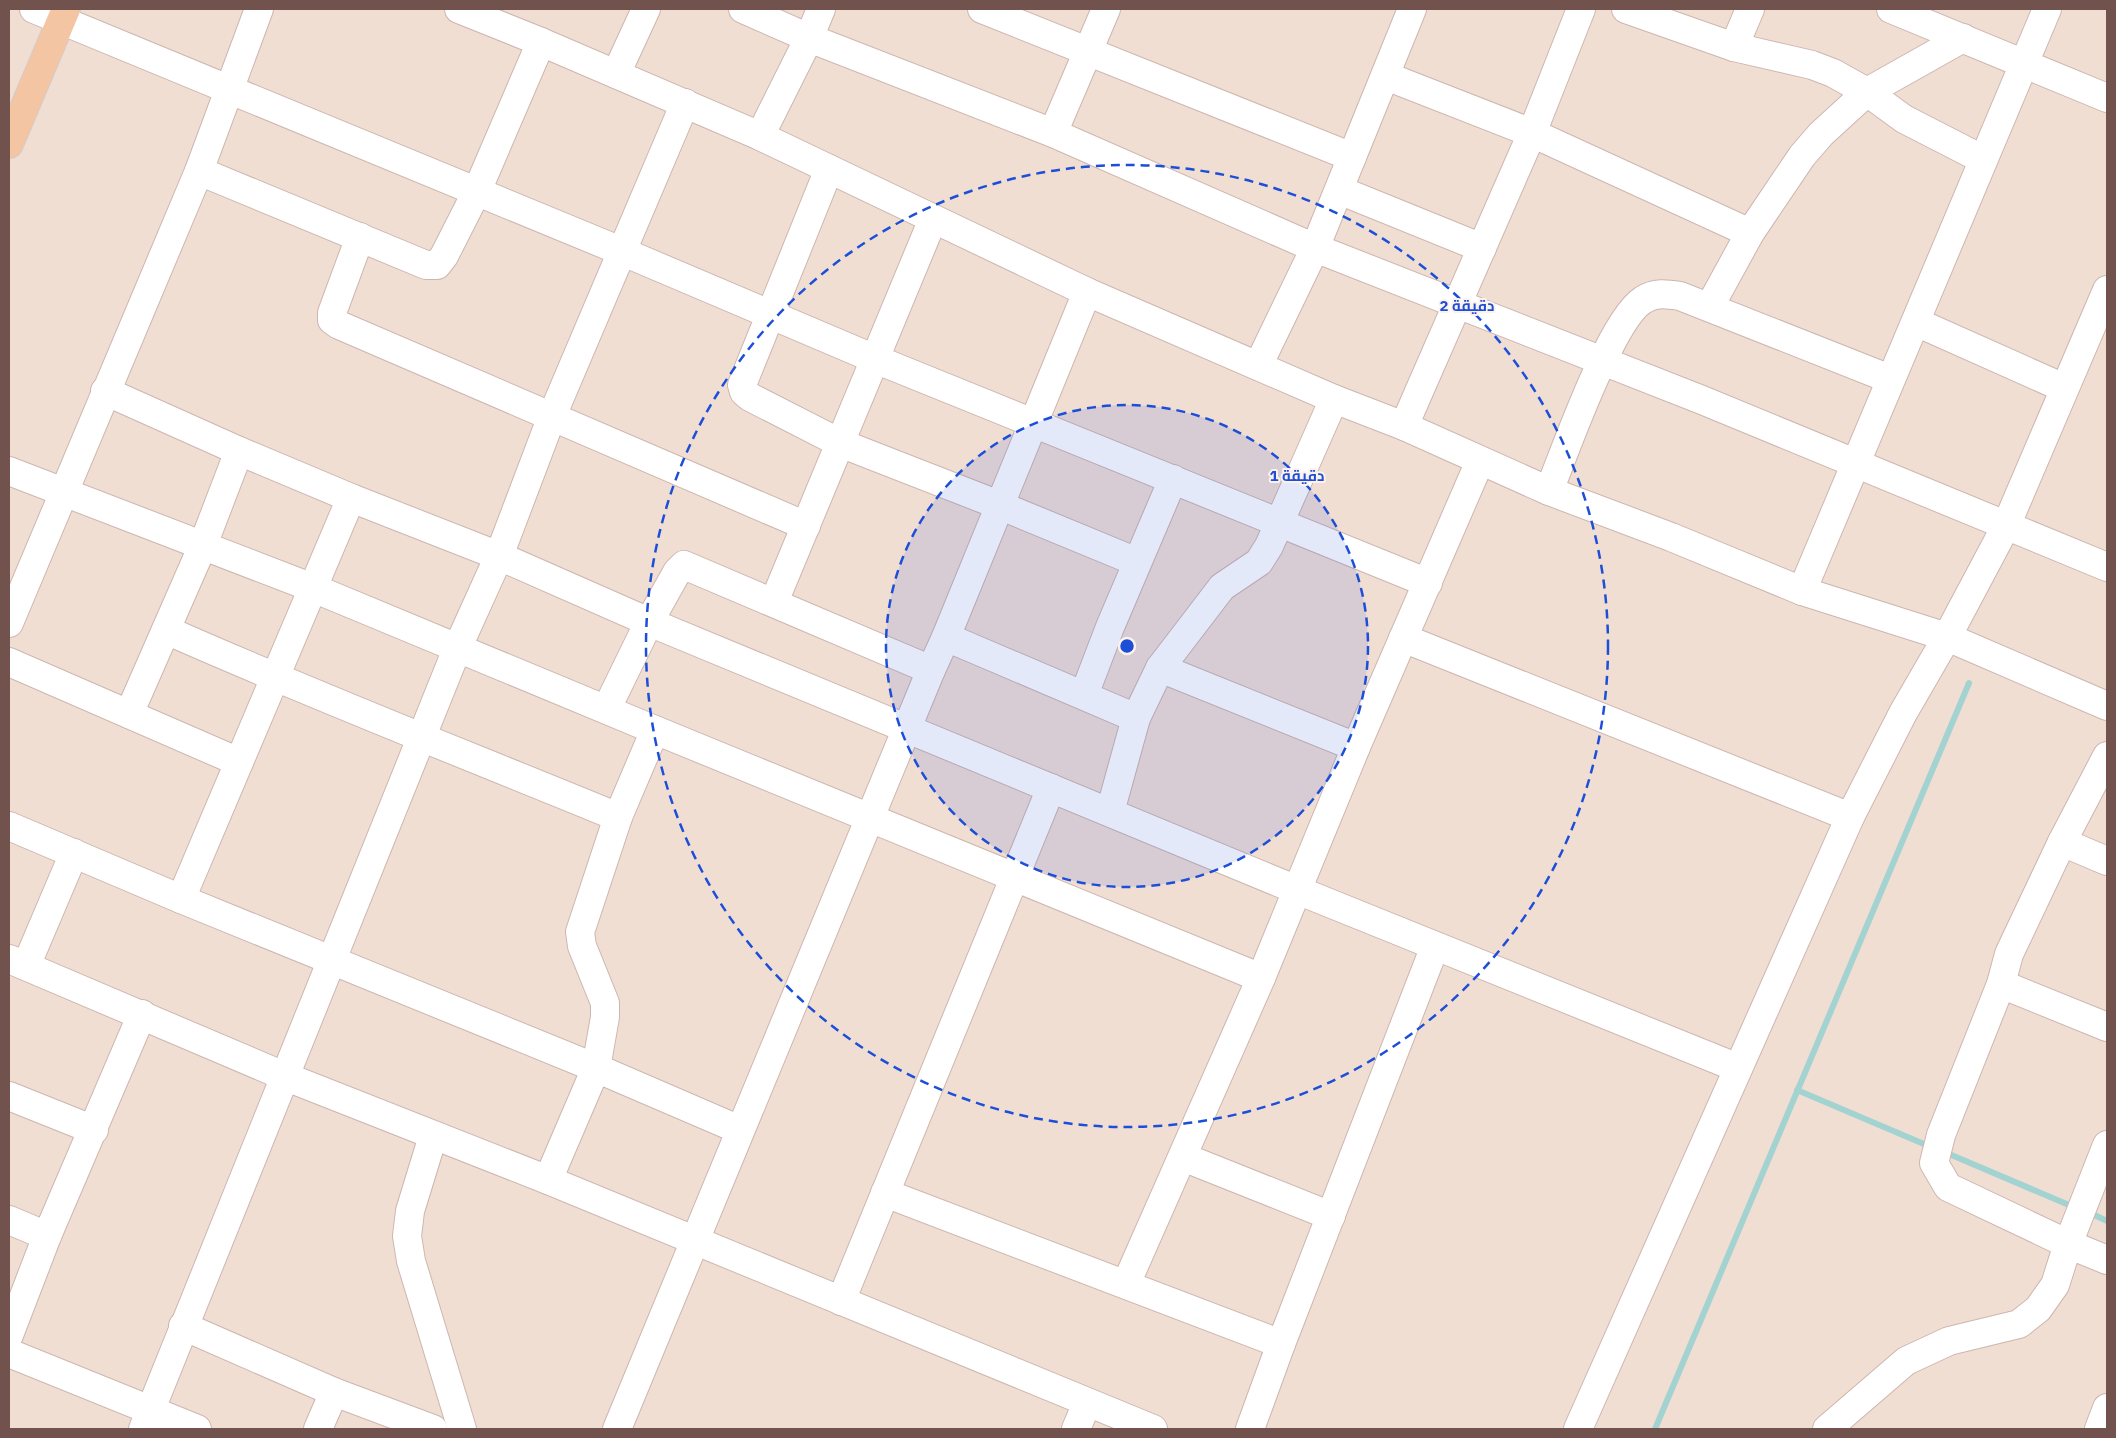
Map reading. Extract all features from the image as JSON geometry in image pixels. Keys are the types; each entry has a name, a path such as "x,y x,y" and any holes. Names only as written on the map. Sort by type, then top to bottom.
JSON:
{"main road":[{"path":"9,144 64,14"}],"street":[{"path":"34,9 64,14 230,90 621,251 875,359 1428,583"},
{"path":"9,623 199,171 259,9"},
{"path":"463,9 760,136 1087,292 1334,399 1404,426 1480,461 1802,591 1947,637 2107,706"},
{"path":"616,74 646,9"},
{"path":"743,9 809,38 1053,133 1315,248 1855,462 2006,526 2107,566"},
{"path":"760,136 809,38 821,9"},
{"path":"982,9 1352,157"},
{"path":"1053,133 1106,9"},
{"path":"1258,366 1315,248 1412,9"},
{"path":"1404,426 1532,133 1581,9"},
{"path":"1626,9 1734,47 1812,65 1847,80 1904,119 1982,159"},
{"path":"1734,47 1750,9"},
{"path":"1891,9 2107,98"},
{"path":"1802,591 1855,462 1916,322 1982,159 2047,9"},
{"path":"1710,306 1750,233 1802,156 1838,117 1867,92 1963,38"},
{"path":"199,171 426,265 437,265 444,256 477,191 541,42"},
{"path":"1386,76 1532,133 1750,233"},
{"path":"146,1420 457,649 499,556 552,416 685,103"},
{"path":"830,169 742,385 744,392 750,397 840,443 999,505 1137,562"},
{"path":"1339,190 1482,248"},
{"path":"774,602 933,219"},
{"path":"360,237 332,313 332,320 339,325 806,526"},
{"path":"1578,1429 1850,817 1903,713 1947,637 2006,526 2107,290"},
{"path":"617,1429 1087,292"},
{"path":"1549,490 1602,361 1631,310 1644,299 1660,294 1680,296 1710,306 1890,380"},
{"path":"1916,322 2064,388"},
{"path":"105,391 240,451 351,498 499,556 649,622 1297,890 1738,1068"},
{"path":"1110,812 1136,718 1160,668 1222,587 1259,562 1280,523 1334,399"},
{"path":"128,714 203,545 240,451"},
{"path":"1126,1284 1261,978 1402,638 1428,583 1480,461"},
{"path":"9,471 313,588 457,649 607,708 655,730 1261,978"},
{"path":"1084,695 1137,562 1173,479"},
{"path":"181,898 351,498"},
{"path":"607,708 649,622 677,572 684,566 774,602 931,670"},
{"path":"166,630 274,678 618,817"},
{"path":"946,637 1136,718"},
{"path":"1402,638 1850,817"},
{"path":"9,662 239,762"},
{"path":"1160,668 1356,747"},
{"path":"548,1180 596,1068 605,1017 605,1003 582,946 580,932 618,817 655,730"},
{"path":"2107,756 2062,842 2009,954 2001,984 1941,1135 1934,1163 1948,1187 2068,1244 2107,1260"},
{"path":"841,1302 1051,788"},
{"path":"9,826 596,1068 740,1130"},
{"path":"2062,842 2107,861"},
{"path":"74,853 18,962 284,1076 548,1180 694,1242 1153,1429"},
{"path":"1250,1429 1281,1344 1436,946"},
{"path":"2001,984 2107,1027"},
{"path":"9,1335 47,1236 94,1130 142,1014"},
{"path":"9,1096 94,1130"},
{"path":"433,1136 410,1211 407,1236 411,1261 462,1429"},
{"path":"1827,1429 1906,1362 1949,1341 2019,1324 2038,1309 2055,1285 2068,1244 2107,1145"},
{"path":"1183,1156 1331,1216"},
{"path":"885,1193 1281,1344"},
{"path":"9,1220 47,1236"},
{"path":"183,1326 334,1392 433,1429"},
{"path":"9,1353 146,1420 197,1429"},
{"path":"318,1429 334,1392"},
{"path":"1076,1429 1087,1403"},
{"path":"2099,1429 2107,1408"}],"shaded area":[{"path":"9,9 2107,9 2107,1429 9,1429"}],"waterway":[{"path":"1655,1429 1969,683"},
{"path":"1797,1090 1931,1147"},
{"path":"1942,1151 2076,1208"},
{"path":"2088,1212 2107,1221"}]}
